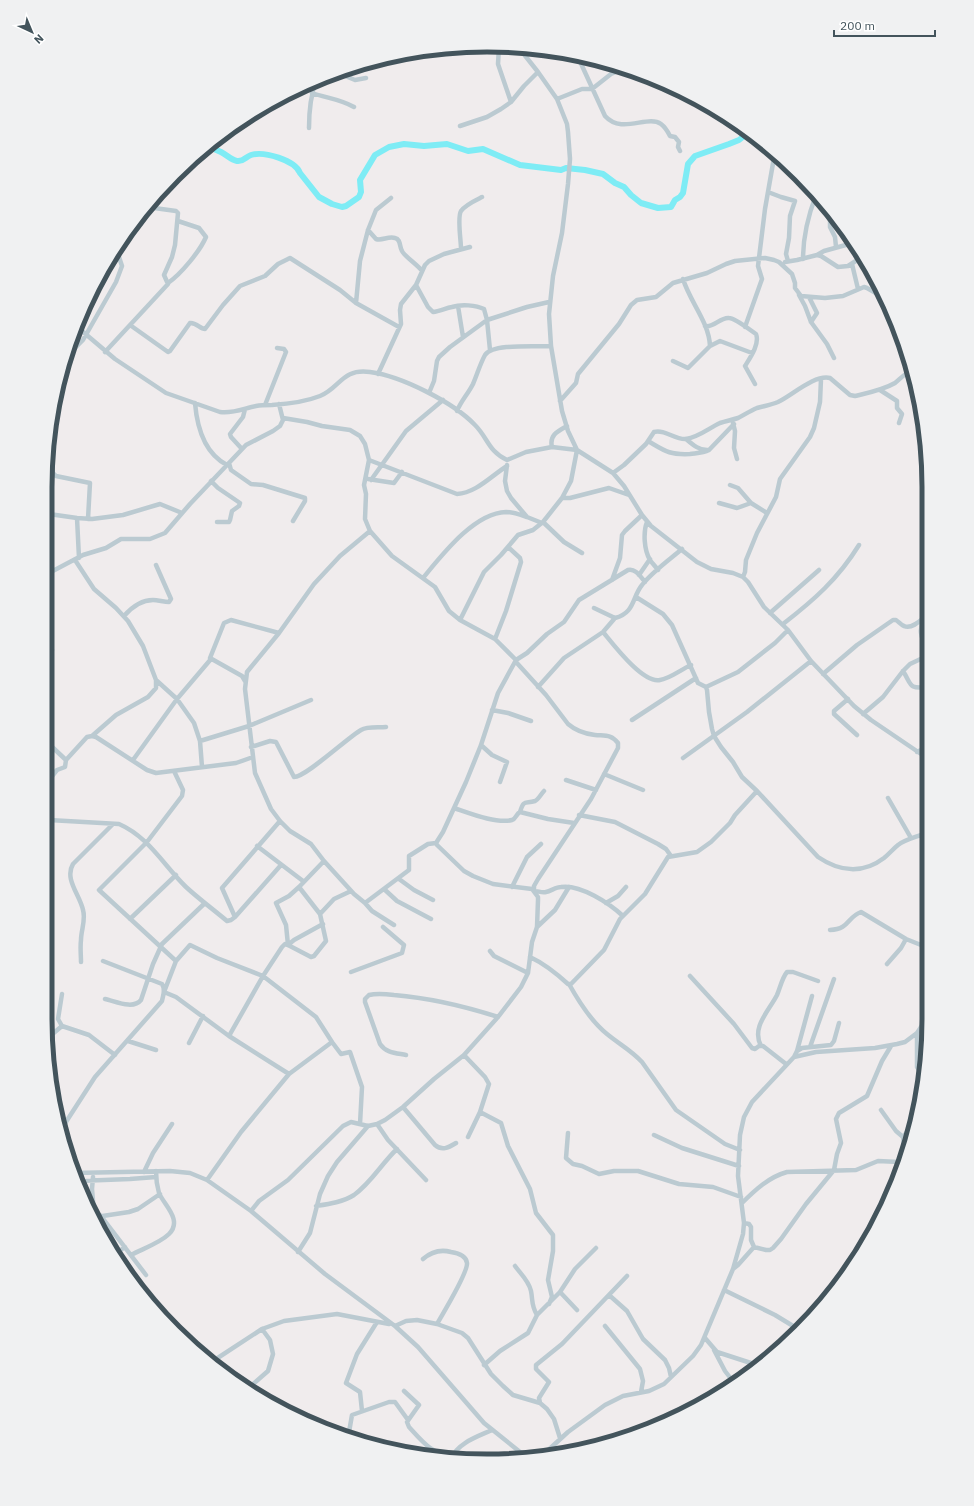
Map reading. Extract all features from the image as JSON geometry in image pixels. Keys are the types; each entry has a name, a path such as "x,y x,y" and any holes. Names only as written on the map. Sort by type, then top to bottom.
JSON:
{"street":[{"path":"499,52 498,64 511,102"},
{"path":"460,620 484,572 518,535 533,530 542,522 562,498 571,481 577,450 567,426 560,401 551,346 549,302 562,233 568,184 570,159 567,124 557,99 524,54"},
{"path":"580,62 605,116 610,122 626,125 658,122 662,124 670,136 675,137 679,142 678,147 680,151"},
{"path":"460,126 487,117 511,102 538,72"},
{"path":"557,99 582,89 592,89 611,74 616,72"},
{"path":"345,76 355,80 366,78"},
{"path":"309,128 309,107 314,88"},
{"path":"312,93 344,101 354,107"},
{"path":"745,327 761,284 762,277 758,269 759,259 774,160"},
{"path":"768,192 795,201 790,216 789,238 786,254 788,261"},
{"path":"461,249 462,236 458,217 461,210 482,197"},
{"path":"356,303 360,261 368,230 376,210 391,198"},
{"path":"804,259 803,243 807,219 814,200"},
{"path":"154,208 176,211 178,213 174,251 164,275 168,283"},
{"path":"830,220 830,229 835,237 836,247"},
{"path":"105,352 168,283 189,263 206,238 206,235 199,228 178,221"},
{"path":"368,230 376,239 382,240 393,237 397,238 403,252 416,263 422,271"},
{"path":"779,262 804,259 824,251 848,244"},
{"path":"378,374 401,324 401,304 416,285 422,271 429,261 444,254 470,247"},
{"path":"817,255 838,267 848,266 858,260"},
{"path":"74,349 81,343 116,282 121,269 121,261 118,256"},
{"path":"130,325 170,352 190,323 194,323 203,329 205,328 240,286 265,276 288,258 292,258 356,303 400,327"},
{"path":"560,401 576,383 578,374 619,324 631,305 637,300 656,296 673,283 702,275 735,261 770,258 779,262 792,274 796,283 795,288 805,306 811,322 834,358"},
{"path":"852,264 858,289"},
{"path":"683,279 687,291 705,326 710,340 710,346"},
{"path":"416,285 432,312 453,306 482,308 485,312 487,320 490,350"},
{"path":"799,295 825,298 843,296 858,289 867,288 876,293"},
{"path":"809,297 817,313 811,322"},
{"path":"429,393 434,381 439,357 463,337 487,320 527,307 549,302"},
{"path":"458,306 463,337"},
{"path":"705,326 709,327 731,318 757,336 746,366 755,384"},
{"path":"81,331 105,352 166,394 223,412 321,396 352,373 369,372 429,393 442,400 474,424 493,451 507,460 526,452 552,447 577,450 612,473 629,494 647,522 656,531 682,549 697,562 706,567 733,573 743,577 752,587 760,602 783,624 812,662 863,714 922,755"},
{"path":"673,361 688,368 710,346 720,341 752,353"},
{"path":"457,411 461,400 470,390 485,355 490,350 551,346"},
{"path":"265,405 286,352 284,349 277,348"},
{"path":"648,441 674,454 696,453 709,450 733,422 749,411 780,401 804,386 826,377 830,378 850,395 855,396 880,390 894,383 907,373"},
{"path":"743,577 746,560 757,533 777,493 780,479 814,428 820,402 821,379"},
{"path":"880,390 898,401 897,408 902,414 899,423"},
{"path":"371,480 406,431 442,400"},
{"path":"195,403 198,425 204,440 217,457 228,464 231,470 251,484 263,486 306,499 293,522"},
{"path":"52,572 121,539 127,538 143,540 161,535 248,443 278,428 283,422 279,404"},
{"path":"242,449 230,434 243,417 245,409"},
{"path":"251,1211 258,1201 298,1171 343,1126 351,1122 368,1126 377,1124 403,1107 464,1055 498,1016 521,986 528,973 532,942 537,927 538,900 534,891 534,886 596,790 618,748 617,741 610,736 596,735 572,727 546,695 495,639 460,620 449,611 435,587 392,556 370,531 365,519 365,478 369,460 365,444 356,432 283,418"},
{"path":"612,473 624,465 648,441 654,432 657,431 686,439 702,433 720,423 733,422"},
{"path":"733,422 736,459"},
{"path":"552,447 551,439 553,435 567,426"},
{"path":"686,439 698,448 709,450"},
{"path":"369,460 457,494 463,494 476,488 507,466"},
{"path":"507,460 505,481 507,490 517,506 527,517"},
{"path":"53,472 56,476 90,483 88,519"},
{"path":"365,478 394,483 402,472"},
{"path":"211,481 218,488 240,503 239,506 232,510 230,520 228,522 217,522"},
{"path":"730,485 738,488 751,503 767,513"},
{"path":"562,498 570,498 609,488 629,494"},
{"path":"719,503 737,508 751,503"},
{"path":"52,514 88,519 117,516 160,504 182,513"},
{"path":"423,578 452,544 475,524 486,518 507,512 542,522 564,542 582,552"},
{"path":"612,580 620,558 622,535 642,515"},
{"path":"52,776 57,770 65,767 66,760 87,737 92,736 116,715 148,697 156,688 156,680 143,646 124,616 94,589 77,559 77,518"},
{"path":"647,522 644,532 650,559 658,570"},
{"path":"370,531 351,546 314,584 279,633 249,668 245,681 255,773 262,791 280,822 290,831 311,844 351,891 366,903 372,911 394,925"},
{"path":"783,624 811,602 834,580 859,545"},
{"path":"495,639 510,600 521,562 518,556 508,547"},
{"path":"538,687 564,658 603,632 615,618 626,613 632,605 640,587 682,549"},
{"path":"639,575 650,559"},
{"path":"124,616 135,606 144,602 151,600 169,602 171,600 156,565"},
{"path":"436,843 443,832 481,745 498,693 516,661 547,634 564,622 579,600 630,569 639,575 645,582"},
{"path":"770,613 820,570"},
{"path":"636,597 663,614 672,624 698,683 706,687"},
{"path":"594,608 615,618"},
{"path":"823,674 857,645 893,620 896,620 906,627 922,619"},
{"path":"133,760 177,699 211,660 210,655 224,623 231,620 279,633"},
{"path":"914,624 920,630 922,638"},
{"path":"920,630 922,625"},
{"path":"706,687 738,672 775,643 788,630"},
{"path":"603,632 627,660 649,679 656,681 662,680 691,665"},
{"path":"863,714 883,697 910,664 922,658"},
{"path":"211,660 242,676 245,681"},
{"path":"683,758 812,662"},
{"path":"903,671 912,687 922,687"},
{"path":"632,720 696,678"},
{"path":"156,680 177,699 194,723 200,741 202,767"},
{"path":"706,687 714,736 721,748 733,762 742,777 757,791 818,857 828,863 846,870 860,869 877,862 898,845 922,834"},
{"path":"848,699 837,707 834,714 857,735"},
{"path":"200,741 249,726 311,700"},
{"path":"492,710 508,713 531,721"},
{"path":"252,747 270,741 276,742 294,777 298,777 362,729 386,727"},
{"path":"92,736 96,737 147,770 156,773 236,763 253,757"},
{"path":"481,745 492,755 507,762 500,782"},
{"path":"52,747 66,760"},
{"path":"917,752 922,750"},
{"path":"174,771 183,790 182,796 147,842 99,890 160,948 176,961"},
{"path":"604,774 643,790"},
{"path":"566,780 596,790"},
{"path":"454,808 489,819 511,821 516,818 524,804 527,802 534,802 544,791"},
{"path":"569,984 572,983 600,956 623,916 645,894 668,857 697,852 711,842 730,824 735,815 757,791"},
{"path":"888,798 911,838"},
{"path":"520,812 556,821 574,823"},
{"path":"579,815 615,822 658,844 666,849 671,856"},
{"path":"52,820 119,824 129,828 147,842 186,888 206,902 227,921 231,920 235,916 281,865"},
{"path":"235,916 222,888 280,822"},
{"path":"81,962 80,941 84,910 70,879 70,869 73,864 113,824"},
{"path":"366,903 409,870 409,856 428,844 436,843"},
{"path":"436,843 464,871 493,884 528,888 534,891 544,892 561,886 569,887 592,894 623,916"},
{"path":"512,887 527,857 541,844"},
{"path":"258,846 304,881"},
{"path":"288,944 286,924 276,903 289,896 324,861"},
{"path":"130,919 176,875"},
{"path":"399,879 414,890 433,900"},
{"path":"288,944 313,957 326,941 320,914 299,887"},
{"path":"537,927 555,910 569,887"},
{"path":"606,904 618,896 626,887"},
{"path":"384,889 397,901 431,919"},
{"path":"320,914 334,899 351,891"},
{"path":"105,999 132,1005 137,1004 141,1000 160,948 165,940 206,902"},
{"path":"830,930 842,928 857,914 862,912 906,939 922,945"},
{"path":"229,1036 263,976 282,947 323,924"},
{"path":"352,972 366,968 402,953 404,945 383,927"},
{"path":"887,964 901,948 906,939"},
{"path":"65,1124 96,1077 162,1001 176,961 190,946 263,976 316,1017 341,1054 350,1052 362,1087 360,1124"},
{"path":"490,951 494,956 528,973"},
{"path":"530,957 552,969 569,984 600,1028 642,1062 676,1110 725,1144 740,1150"},
{"path":"103,961 117,968 163,985 164,992"},
{"path":"786,1064 761,1046 758,1039 760,1023 773,1002 787,972 793,972 818,981"},
{"path":"690,976 734,1024 752,1048 755,1049 761,1046"},
{"path":"810,1047 834,979"},
{"path":"164,992 176,997 229,1036 289,1074"},
{"path":"62,994 58,1019 62,1026 89,1035 115,1055"},
{"path":"406,1055 384,1049 380,1044 365,1002 366,997 369,995 379,994 409,996 434,1000 468,1007 498,1016"},
{"path":"549,1449 560,1438 605,1405 622,1396 657,1388 671,1377 697,1350 705,1338 733,1269 742,1241 744,1223 738,1176 742,1126 748,1109 786,1064 794,1057 812,996"},
{"path":"189,1043 203,1016"},
{"path":"797,1051 802,1048 832,1044 839,1023"},
{"path":"53,1035 62,1026"},
{"path":"794,1057 816,1052 890,1046 905,1042 917,1033 922,1027"},
{"path":"917,1033 917,1067 919,1070"},
{"path":"128,1041 156,1050"},
{"path":"207,1180 241,1132 289,1074 332,1042"},
{"path":"754,1247 766,1250 773,1248 834,1170 841,1143 836,1117 839,1113 866,1096 890,1046"},
{"path":"464,1055 488,1080 489,1084 480,1112 468,1137"},
{"path":"403,1107 439,1148 445,1149 456,1143"},
{"path":"881,1110 896,1131 903,1137"},
{"path":"480,1112 501,1123 508,1146 530,1189 534,1208 541,1221 553,1235 553,1251 548,1280 552,1297 549,1304"},
{"path":"144,1172 153,1153 172,1124"},
{"path":"377,1124 388,1140 426,1180"},
{"path":"298,1252 310,1233 316,1206 328,1176 337,1162 368,1126"},
{"path":"904,1143 903,1137 907,1131"},
{"path":"568,1133 567,1160 573,1164 582,1166 599,1174 614,1171 638,1171 679,1184 713,1187 741,1197"},
{"path":"654,1135 682,1148 739,1166"},
{"path":"316,1206 337,1202 354,1195 369,1181 397,1149"},
{"path":"742,1203 757,1188 780,1173 796,1171 856,1170 878,1161 898,1163"},
{"path":"131,1255 163,1238 172,1230 173,1218 171,1211 160,1194 156,1171"},
{"path":"81,1173 156,1171 190,1173 207,1180 251,1211 298,1252 393,1325 418,1347 484,1423 520,1452"},
{"path":"93,1203 92,1180 94,1174"},
{"path":"83,1181 122,1180 156,1177"},
{"path":"100,1217 138,1209 160,1194"},
{"path":"103,1223 125,1247 146,1275"},
{"path":"744,1223 749,1224 751,1227 751,1240 754,1247"},
{"path":"119,1251 125,1247"},
{"path":"733,1269 754,1247"},
{"path":"484,1365 506,1347 528,1333 537,1316 560,1292 575,1269 596,1248"},
{"path":"423,1259 428,1254 442,1250 457,1253 466,1259 467,1266 463,1282 438,1324"},
{"path":"515,1266 529,1285 531,1290 532,1305 537,1316"},
{"path":"540,1403 539,1398 549,1382 536,1369 536,1365 562,1344 627,1276"},
{"path":"724,1290 775,1315 795,1327"},
{"path":"560,1292 577,1310"},
{"path":"609,1295 627,1311 643,1339 665,1360 670,1368 671,1377"},
{"path":"216,1359 262,1329 284,1321 330,1314 344,1315 393,1325 410,1320 438,1324 462,1333 471,1342 484,1365 497,1381 513,1395 540,1403 550,1412 554,1419 560,1438"},
{"path":"362,1411 360,1392 346,1383 357,1354 377,1322"},
{"path":"605,1326 640,1369 643,1381 641,1392"},
{"path":"252,1385 268,1371 272,1354 270,1340 262,1329"},
{"path":"705,1338 731,1379"},
{"path":"714,1350 753,1363"},
{"path":"404,1391 419,1405 408,1420"},
{"path":"349,1432 351,1416 393,1401 396,1402 408,1420 408,1427 429,1447 435,1451"},
{"path":"455,1453 466,1443 492,1430"}],"waterway":[{"path":"214,149 237,161 241,161 251,155 257,154 263,154 286,161 297,168 319,197 332,204 342,207 359,197 361,192 360,180 375,155 389,147 404,144 424,146 447,144 468,151 483,149 520,165 561,170 566,168 585,170 603,174 615,183 624,187 641,203 658,208 671,207 675,200 683,193 688,164 695,156 739,140 744,136"}]}
